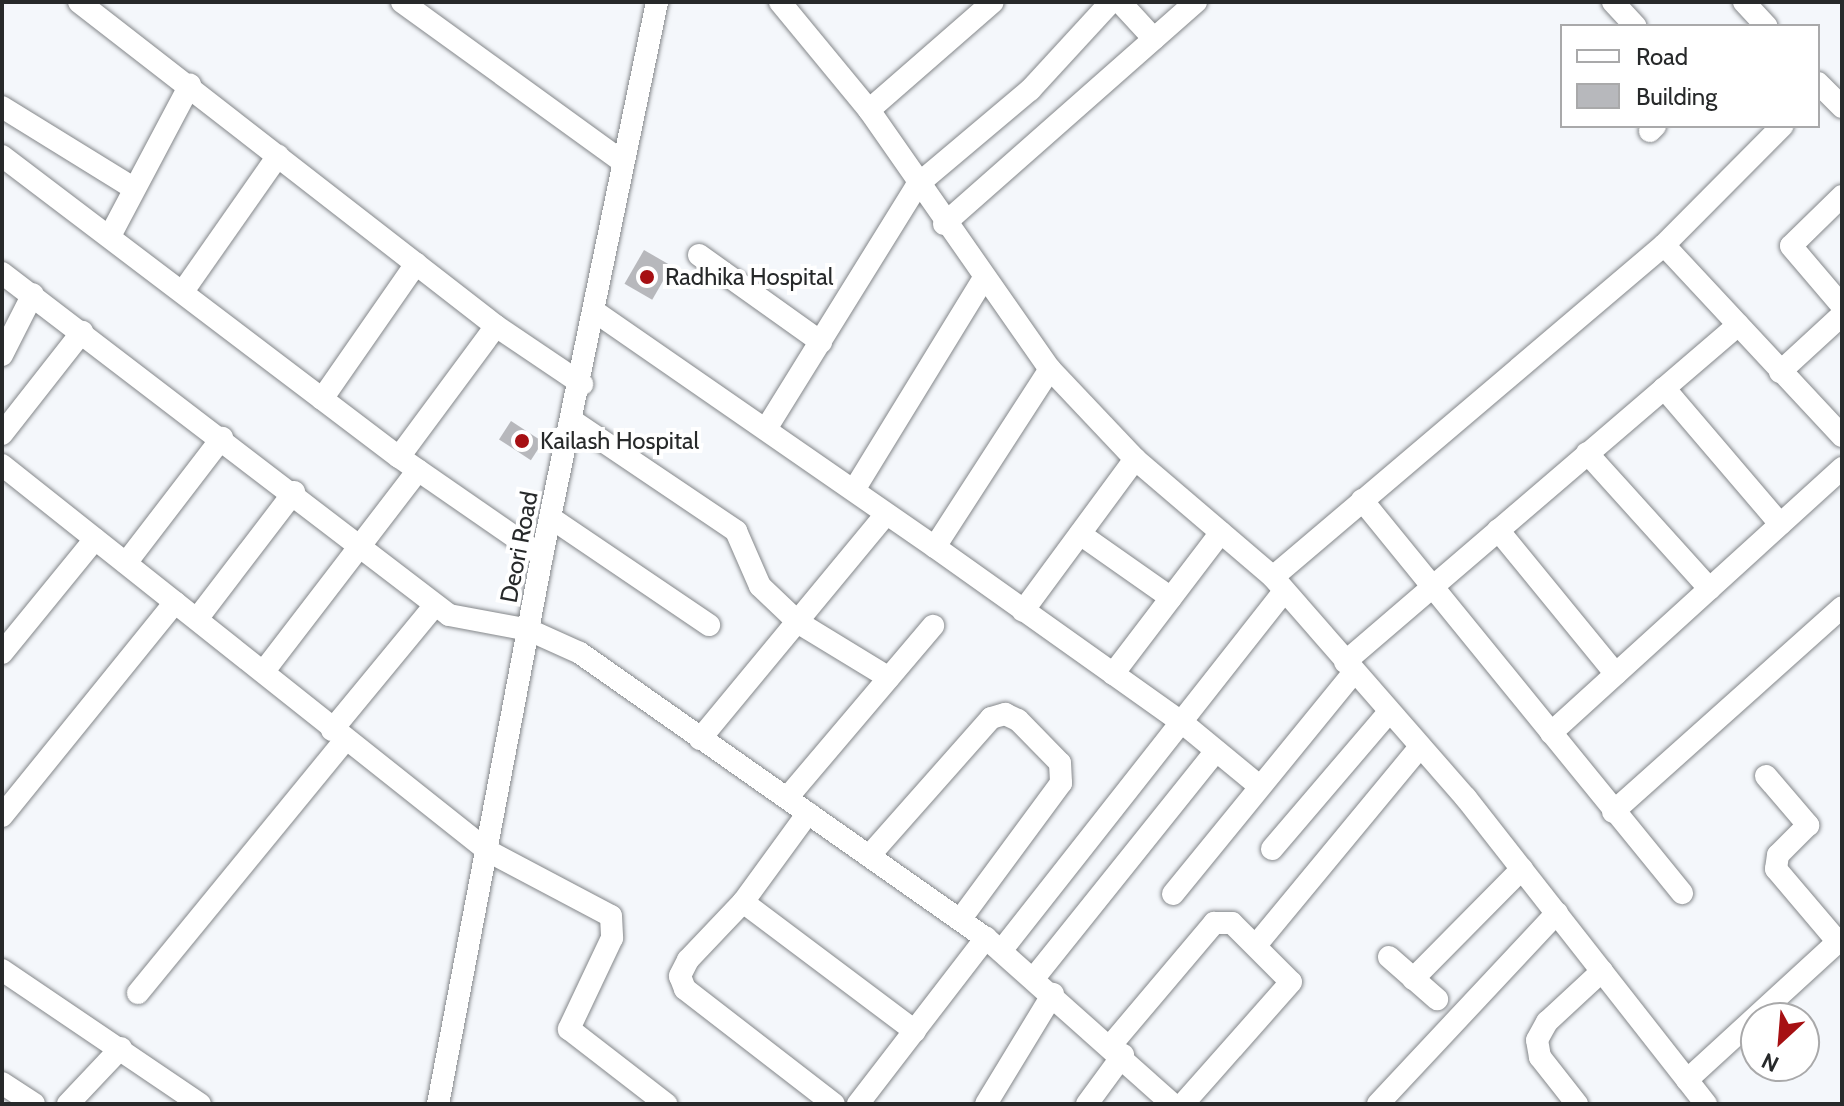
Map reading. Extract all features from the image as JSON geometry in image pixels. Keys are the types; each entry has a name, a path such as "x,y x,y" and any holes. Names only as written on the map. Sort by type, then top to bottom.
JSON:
{"street":[{"path":"79,2 190,85 496,326 582,384"},
{"path":"402,2 623,162"},
{"name":"Deori Road","path":"438,1104 542,556 582,384 623,162 657,2"},
{"path":"780,2 869,110 944,224 1050,369 1135,459 1279,584 1522,869 1706,1104"},
{"path":"869,110 993,2"},
{"path":"766,429 917,185 1030,90 1111,2"},
{"path":"1120,2 1154,39"},
{"path":"944,224 1196,2"},
{"path":"1613,2 1633,24"},
{"path":"1744,2 1764,24"},
{"path":"111,234 190,85"},
{"path":"2,107 133,188"},
{"path":"858,1104 915,1031 994,945 1184,724 1279,584 1362,500 1664,245 1780,128"},
{"path":"2,156 111,234 399,457 542,556"},
{"path":"184,290 278,156"},
{"path":"1842,196 1791,249 1842,306"},
{"path":"1664,245 1842,436"},
{"path":"699,255 821,342"},
{"path":"322,399 416,264"},
{"path":"2,273 294,492 435,605 479,625 529,630 580,653 960,920 1034,978 1117,1050 1162,1100"},
{"path":"854,490 984,278"},
{"path":"2,355 33,294"},
{"path":"594,311 854,490 1184,724 1258,785"},
{"path":"1780,372 1842,315"},
{"path":"1173,894 1350,667 1498,530 1738,325"},
{"path":"399,457 496,326"},
{"path":"2,434 82,332"},
{"path":"935,547 1050,369"},
{"path":"1664,388 1780,524"},
{"path":"573,421 736,531 753,578 799,623 889,678"},
{"path":"126,563 222,438"},
{"path":"1587,453 1710,589"},
{"path":"1023,611 1135,459"},
{"path":"2,465 488,851 611,916 612,938 569,1029 666,1104"},
{"path":"1551,733 1842,468"},
{"path":"264,671 418,470"},
{"path":"197,619 294,492"},
{"path":"1362,500 1437,588 1613,812 1682,893"},
{"path":"700,739 886,514"},
{"path":"551,518 709,625"},
{"path":"1498,530 1616,674"},
{"path":"1113,674 1221,532"},
{"path":"1080,534 1171,598"},
{"path":"2,653 95,539"},
{"path":"6,803 175,602"},
{"path":"138,993 339,735 435,605"},
{"path":"1613,812 1842,607"},
{"path":"787,798 933,626"},
{"path":"1272,849 1389,712"},
{"path":"869,856 991,718 1005,714 1018,720 1060,763 1061,783 960,920"},
{"path":"1257,944 1419,748"},
{"path":"1034,978 1216,751"},
{"path":"1687,1080 1839,946 1776,869 1778,855 1808,825 1766,776"},
{"path":"808,813 743,902 688,960 680,976 685,989 834,1104"},
{"path":"1413,979 1522,869"},
{"path":"743,902 915,1031"},
{"path":"1378,1104 1557,913"},
{"path":"1087,1104 1117,1050 1214,923 1232,923 1288,975 1289,989 1183,1104"},
{"path":"1389,957 1437,999"},
{"path":"2,970 200,1104"},
{"path":"1577,1104 1540,1057 1537,1040 1547,1022 1602,971"},
{"path":"986,1104 1053,994"},
{"path":"68,1104 121,1048"},
{"path":"2,1083 34,1104"}],"building":[{"path":"644,250 672,266 652,300 624,284"},
{"path":"511,421 543,442 531,460 499,439"}],"place":[{"name":"Radhika Hospital","path":"647,277"},
{"name":"Kailash Hospital","path":"522,441"}]}
